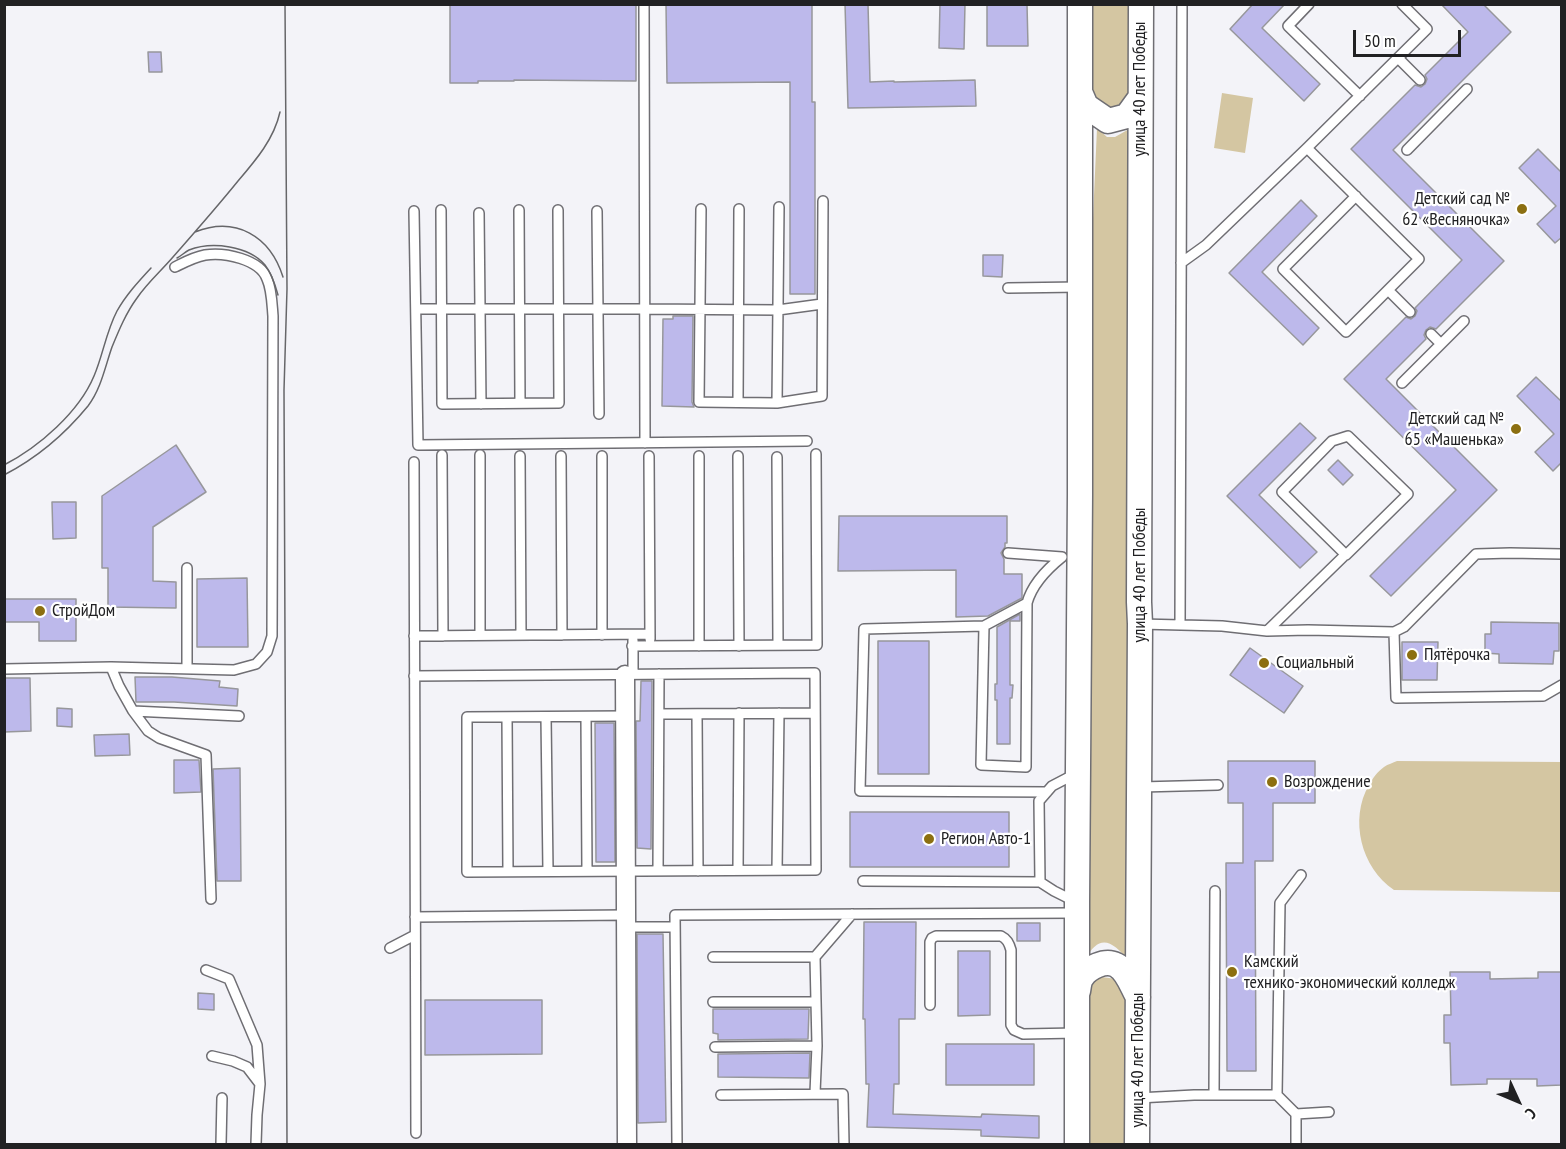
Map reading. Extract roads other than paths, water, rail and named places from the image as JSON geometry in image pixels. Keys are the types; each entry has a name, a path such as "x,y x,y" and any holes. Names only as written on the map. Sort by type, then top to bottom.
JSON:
{"street":[{"path":"1077,1144 1078,773 1071,558 1080,287 1080,4"},
{"name":"улица 40 лет Победы","path":"1137,1144 1141,4"},
{"path":"1080,92 1086,106 1108,121 1127,116 1140,98"},
{"path":"627,1144 625,716 629,675"},
{"path":"1077,1002 1080,979 1088,969 1104,963 1115,964 1125,972 1138,997"}],"lane":[{"path":"644,4 645,443"},
{"path":"1180,625 1182,4"},
{"path":"1309,4 1288,26 1360,96"},
{"path":"1181,263 1206,245 1427,29 1402,4"},
{"path":"1398,58 1420,80"},
{"path":"1407,150 1445,105 1467,89"},
{"path":"1307,148 1356,196 1419,259 1346,332 1283,270 1356,196"},
{"path":"701,209 699,402 777,403 822,396 823,201"},
{"path":"777,403 779,207"},
{"path":"738,402 740,209"},
{"path":"441,210 442,404 559,403 558,210"},
{"path":"519,210 520,403"},
{"path":"414,211 418,446 807,441"},
{"path":"597,211 599,414"},
{"path":"479,213 481,404"},
{"path":"4,669 111,667 234,670 256,664 267,652 272,636 273,316 267,278 255,264 228,255 207,255 188,260 175,267"},
{"path":"1008,288 1080,287"},
{"path":"1388,290 1410,312"},
{"path":"416,309 778,310 822,304"},
{"path":"1402,383 1464,321"},
{"path":"1431,334 1441,344"},
{"path":"1267,632 1346,555 1408,494 1348,436 1332,441 1281,492 1346,555"},
{"path":"633,646 817,645 816,454"},
{"path":"442,455 443,636"},
{"path":"480,455 480,635"},
{"path":"520,456 521,635"},
{"path":"561,456 562,635"},
{"path":"602,456 602,634"},
{"path":"649,456 650,646"},
{"path":"699,456 699,646"},
{"path":"738,456 739,646"},
{"path":"777,457 778,645"},
{"path":"414,462 416,1133"},
{"path":"1008,553 1071,558"},
{"path":"1140,624 1222,626 1267,632 1308,630 1394,632 1404,627 1476,554 1562,554"},
{"path":"984,626 981,765 1026,767 1027,603 1030,594 1048,569 1071,558"},
{"path":"187,568 187,669"},
{"path":"1027,603 984,626 864,629 860,791 1047,792"},
{"path":"1394,632 1396,698 1543,696 1562,685"},
{"path":"629,675 633,634"},
{"path":"414,636 650,634"},
{"path":"111,667 133,711 148,731 159,738 206,755 211,899"},
{"path":"414,676 815,673 816,870 466,872 467,717 625,716"},
{"path":"658,871 659,674"},
{"path":"133,711 239,716"},
{"path":"738,870 739,713"},
{"path":"777,870 779,713"},
{"path":"659,714 815,713"},
{"path":"697,714 699,871"},
{"path":"507,717 508,872"},
{"path":"546,717 548,871"},
{"path":"586,717 587,871"},
{"path":"1040,882 1039,801 1052,786 1078,773"},
{"path":"1138,787 1218,785"},
{"path":"1277,1095 1280,903 1301,875"},
{"path":"863,881 1040,882 1077,908"},
{"path":"1214,1095 1215,891"},
{"path":"677,1144 675,915 852,914 1077,908"},
{"path":"815,1093 817,1046 815,957 852,914"},
{"path":"415,917 626,921 675,927"},
{"path":"390,948 415,935"},
{"path":"930,1005 930,942 932,938 936,936 1000,936 1006,939 1011,950 1011,1025 1014,1030 1023,1034 1077,1033"},
{"path":"713,957 815,957"},
{"path":"206,970 229,979 257,1045 260,1084 256,1144"},
{"path":"713,1002 815,1002"},
{"path":"715,1047 817,1046"},
{"path":"212,1056 247,1067 260,1084"},
{"path":"720,1095 843,1094 844,1144"},
{"path":"1137,1098 1277,1095 1296,1114 1296,1144"},
{"path":"221,1144 222,1098"},
{"path":"1296,1114 1329,1112"}],"tram line":[{"path":"285,4 287,1144"},
{"path":"4,475 50,445 88,406 99,385 120,328 133,304 145,287 258,157 269,140 280,112"},
{"path":"195,232 224,227 237,228 250,233 270,250 283,277"},
{"path":"177,258 189,250 208,246 230,247 250,253 265,265 278,295"},
{"path":"4,465 31,449 57,427 79,403 94,376 117,311 128,294 151,268"}],"place":[{"name":"Детский сад № 62 «Весняночка»","path":"1522,209"},
{"name":"Детский сад № 65 «Машенька»","path":"1516,429"},
{"name":"СтройДом","path":"40,611"},
{"name":"Пятёрочка","path":"1412,655"},
{"name":"Социальный","path":"1264,663"},
{"name":"Возрождение","path":"1272,782"},
{"name":"Регион Авто-1","path":"929,839"},
{"name":"Камский технико-экономический колледж","path":"1232,972"}]}
